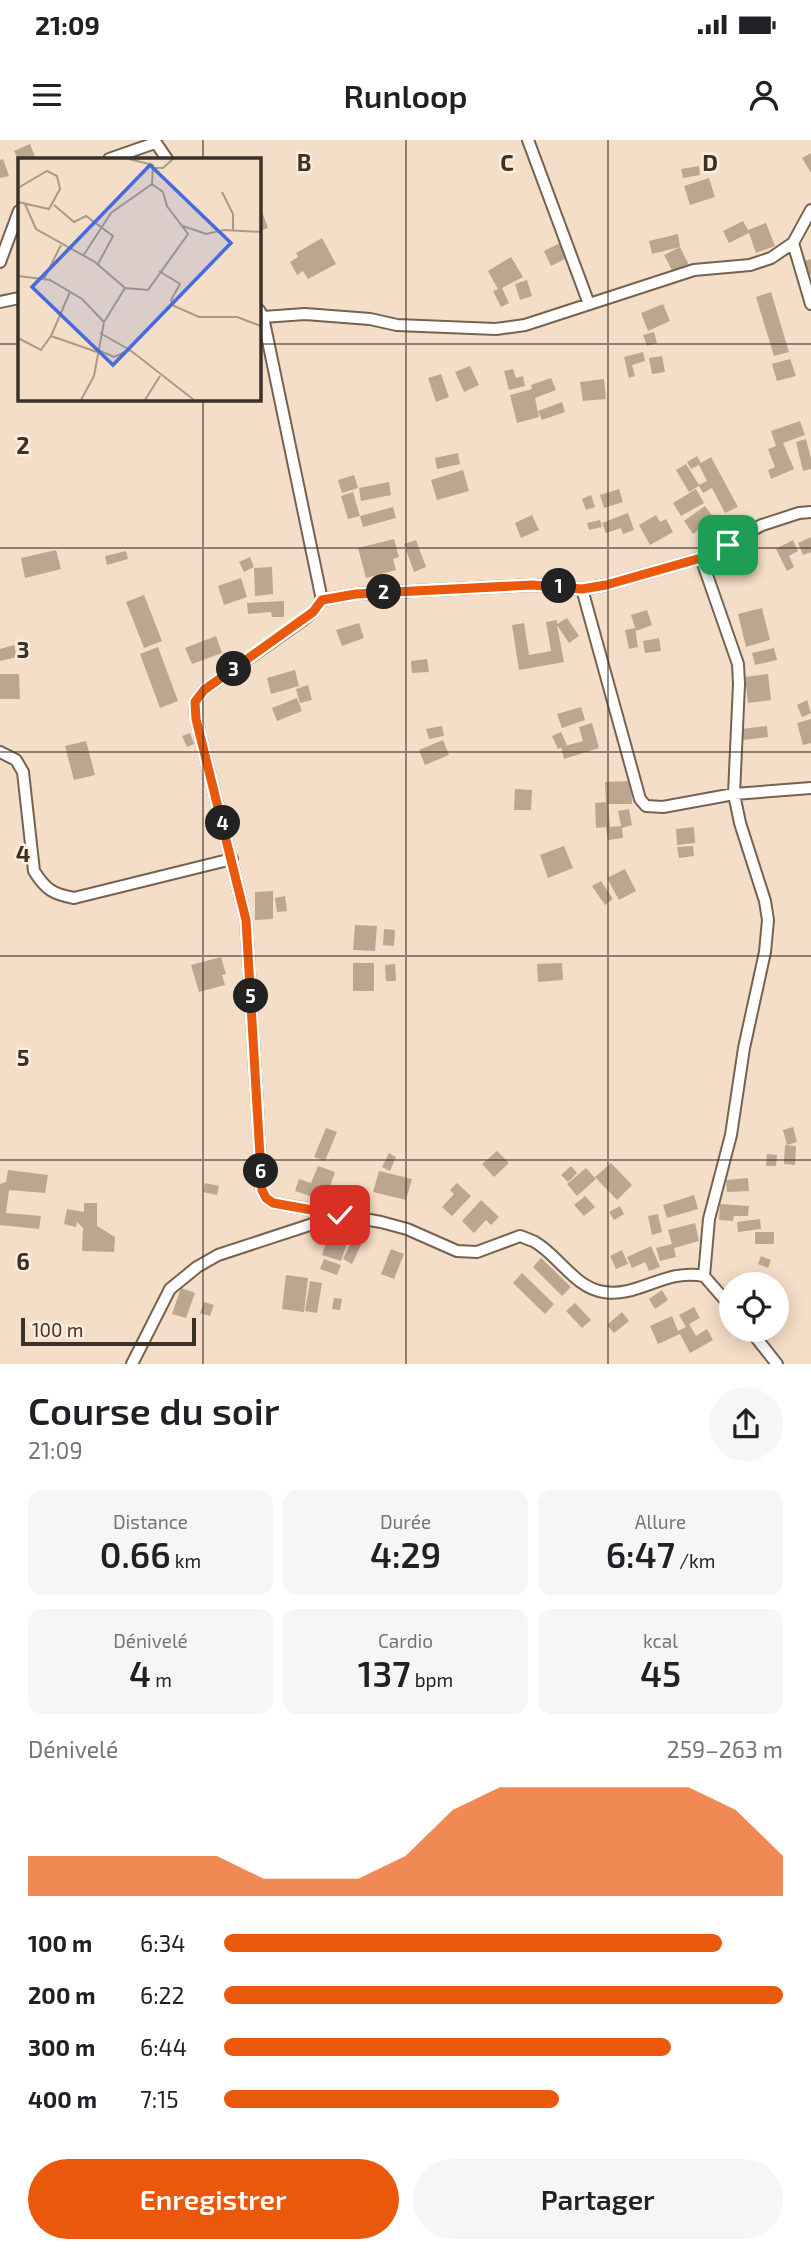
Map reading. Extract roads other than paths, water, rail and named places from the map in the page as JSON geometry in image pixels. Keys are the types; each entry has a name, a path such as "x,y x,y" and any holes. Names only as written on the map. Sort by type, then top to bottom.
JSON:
{"street":[{"path":"528,140 589,304"},
{"path":"111,158 155,141 166,158"},
{"path":"322,600 261,313 315,314 397,324 496,328 525,325 694,270 750,265 771,258 793,243 811,210"},
{"path":"0,262 18,214"},
{"path":"793,243 811,304"},
{"path":"0,302 18,298"},
{"path":"704,1276 678,1275 631,1290 607,1293 589,1288 536,1243 520,1236 477,1252 457,1251 407,1229 273,1203 266,1198 262,1190 246,920 196,719 195,702 204,690 313,612 322,600 356,594 532,585 582,589 606,585 701,558 762,525 799,513 811,512"},
{"path":"701,558 737,664 739,684 734,794 768,920 765,952 744,1048 731,1136 709,1219 704,1276 719,1293"},
{"path":"582,589 640,799 646,806 663,807 734,794 811,788"},
{"path":"0,752 16,761 23,772 34,871 42,883 56,895 74,898 232,859"},
{"path":"132,1364 170,1289 197,1267 218,1255 340,1215"},
{"path":"760,1342 778,1364"}]}
